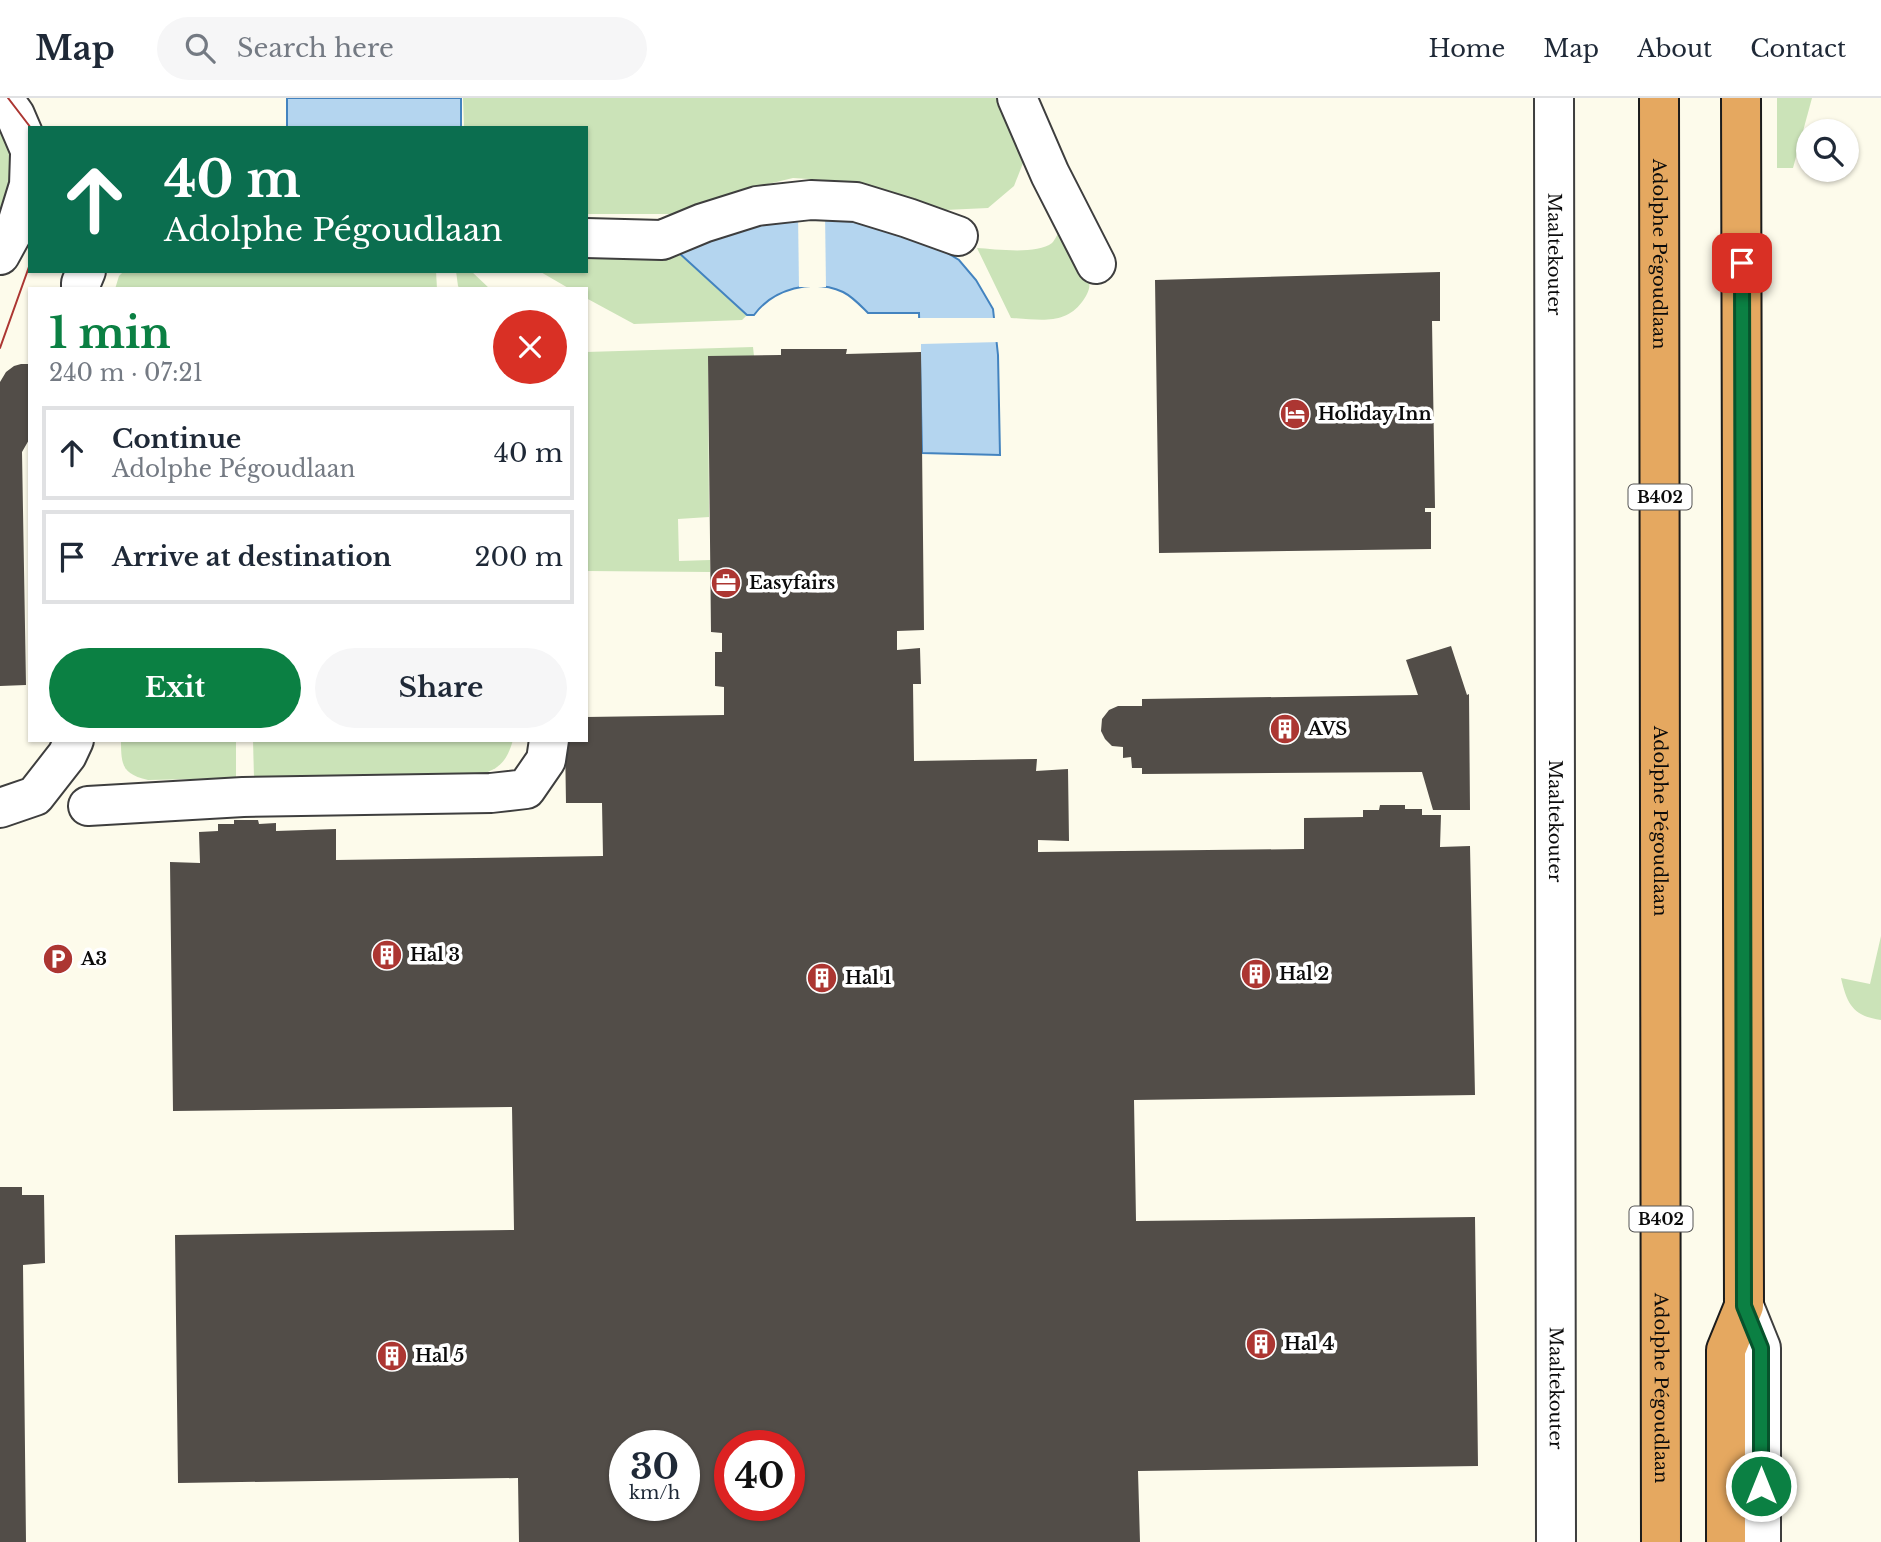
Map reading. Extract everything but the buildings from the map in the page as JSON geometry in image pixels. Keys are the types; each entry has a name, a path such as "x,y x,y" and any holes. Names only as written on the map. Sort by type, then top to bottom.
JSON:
{"highway":[{"name":"Adolphe Pégoudlaan","path":"1659,98 1661,1542"},
{"path":"1726,1542 1726,1350 1744,1306 1741,98"}],"street":[{"path":"3,98 15,115 28,147"},
{"path":"1017,98 1050,174 1096,264"},
{"name":"Maaltekouter","path":"1554,98 1556,1542"},
{"path":"0,256 17,224 28,188"},
{"path":"588,238 662,240 702,223 757,205 811,200 856,202 958,236"},
{"path":"0,808 35,796 74,742"},
{"path":"88,806 243,797 491,793 526,789 546,760 549,742"},
{"path":"1744,1306 1761,1348 1761,1542"}],"green space":[{"path":"463,98 999,98 1025,158 1014,186 988,208 945,210 856,182 793,178 732,193 677,214 588,214 588,126 464,126"},
{"path":"1777,98 1812,98 1806,119 1796,119 1796,157 1793,168 1777,168"},
{"path":"0,126 12,153 11,182 0,218"},
{"path":"1061,228 1088,278 1086,295 1075,310 1059,318 1011,318 977,248 1016,250 1045,247 1052,243"},
{"path":"588,252 678,252 747,315 742,320 634,324 588,299 588,287 567,287 542,273 588,273"},
{"path":"122,273 436,273 437,287 116,287"},
{"path":"456,273 473,273 488,287 459,287"},
{"path":"753,347 754,356 708,356 709,517 678,519 679,561 710,560 710,572 588,571 588,352"},
{"path":"121,742 236,742 236,778 148,780 128,771 122,756"},
{"path":"253,742 512,742 501,764 478,775 254,778"},
{"path":"1881,936 1881,1020 1864,1015 1853,1007 1841,978 1870,984"}],"water":[{"path":"287,98 461,98 461,126 287,126"},
{"path":"825,213 928,241 959,260 976,280 993,309 998,355 1000,455 922,453 919,313 868,313 843,292 806,286 782,293 772,298 754,315 747,315 678,252 753,218"}],"pier":[{"path":"798,213 825,213 826,287 799,287"},
{"path":"916,318 998,318 1000,342 921,344 921,352 917,352"}],"tram line":[{"path":"8,98 29,126"},
{"path":"0,348 28,270"}],"place":[{"name":"Holiday Inn","path":"1295,414"},
{"name":"Easyfairs","path":"726,583"},
{"name":"AVS","path":"1285,729"},
{"name":"Hal 3","path":"387,955"},
{"name":"A3","path":"58,959"},
{"name":"Hal 2","path":"1256,974"},
{"name":"Hal 1","path":"822,978"},
{"name":"Hal 4","path":"1261,1344"},
{"name":"Hal 5","path":"392,1356"}],"route":[{"path":"1742,263 1744,1306 1761,1348 1761,1486"}]}
